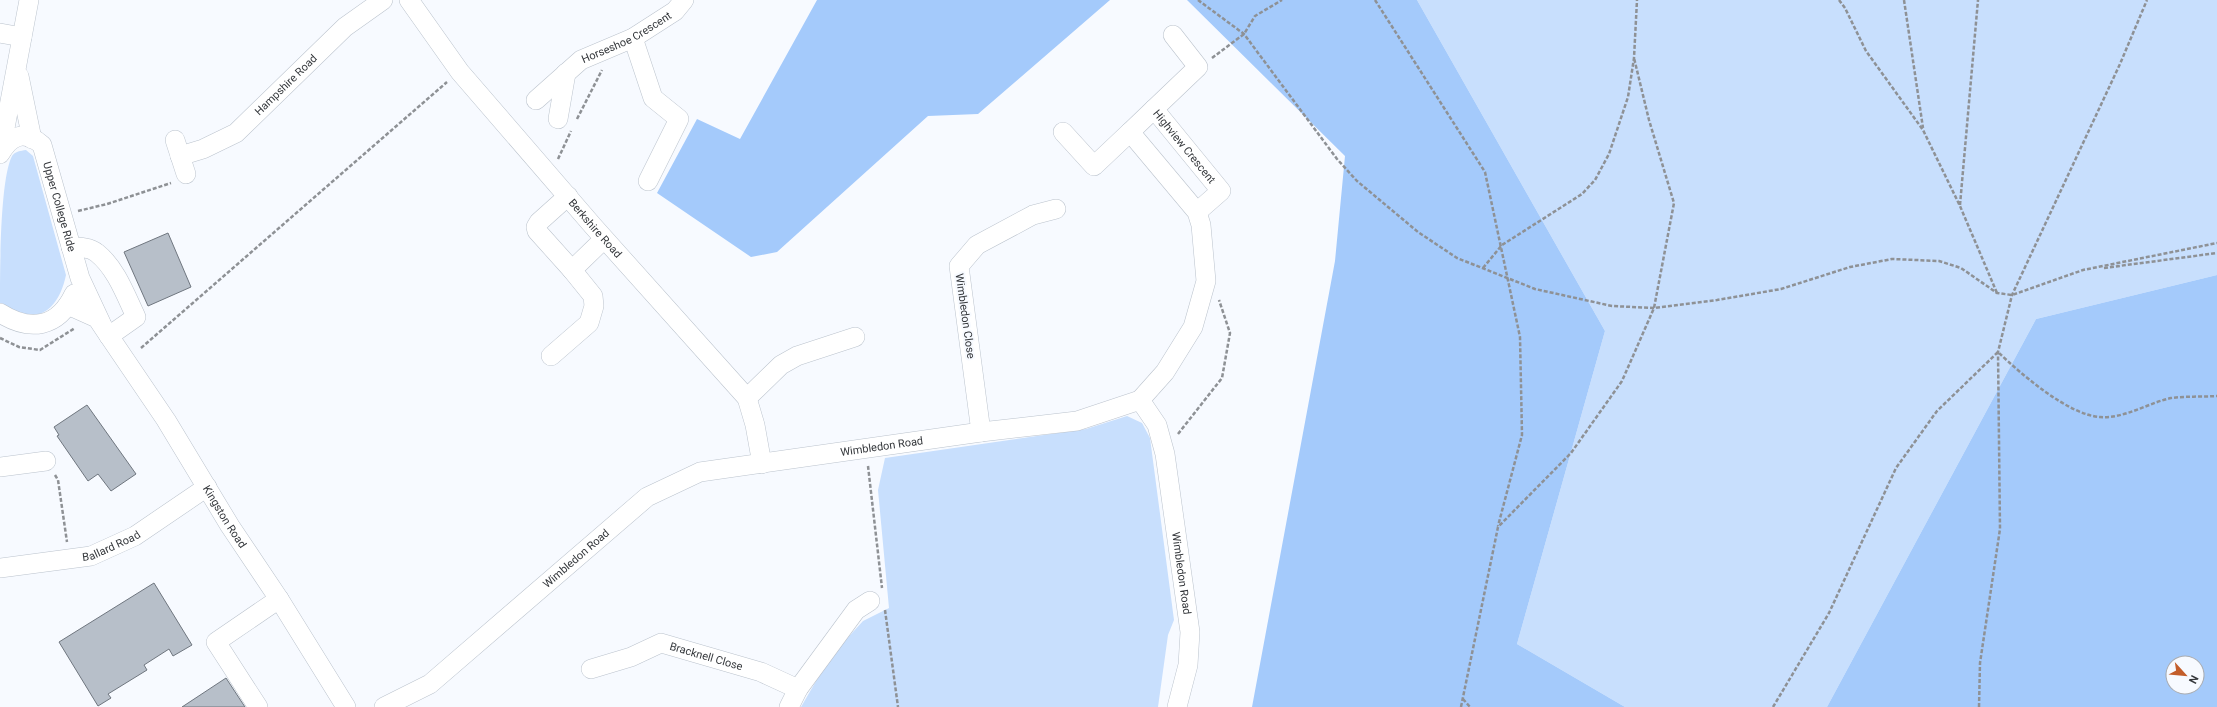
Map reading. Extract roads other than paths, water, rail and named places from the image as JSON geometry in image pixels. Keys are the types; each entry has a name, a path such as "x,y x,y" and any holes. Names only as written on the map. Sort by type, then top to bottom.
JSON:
{"street":[{"name":"Upper College Ride","path":"2,150 29,0"},
{"name":"Hampshire Road","path":"186,174 178,148 203,149 236,133 345,27 383,0"},
{"name":"Berkshire Road","path":"409,0 460,72 604,239 747,398 755,425 762,464"},
{"name":"Horseshoe Crescent","path":"536,100 581,60 633,38 675,11 684,0"},
{"path":"0,33 22,37"},
{"path":"1154,109 1198,67 1173,36"},
{"path":"633,38 653,98 679,118 648,181"},
{"name":"Upper College Ride","path":"18,63 19,82 32,139"},
{"path":"558,119 566,73"},
{"name":"Highview Crescent","path":"1063,132 1094,166 1154,109 1222,191 1197,212"},
{"path":"1130,132 1197,212 1201,225 1206,280 1193,327 1164,372 1140,400"},
{"name":"Upper College Ride","path":"2,150 9,141 16,136 32,139 42,145 80,278"},
{"path":"551,356 589,323 594,306 593,296 572,270 544,240 536,227 539,222 568,196"},
{"name":"Wimbledon Close","path":"981,432 959,266 977,245 1033,215 1056,209"},
{"path":"572,270 604,239"},
{"path":"71,247 87,247 97,253 114,274 136,317 106,331"},
{"path":"0,313 17,322 27,325 38,324 58,317 68,305 80,278"},
{"name":"Kingston Road","path":"80,278 106,331"},
{"name":"Kingston Road","path":"68,305 96,318 106,331 166,420 230,526 279,599 346,707"},
{"path":"747,398 781,365 797,356 855,337"},
{"name":"Wimbledon Road","path":"384,707 430,684 647,497 700,472 866,450 981,432 1077,421 1140,400 1157,425 1165,454 1190,632 1188,665 1177,707"},
{"path":"0,467 46,461"},
{"name":"Ballard Road","path":"0,568 91,556 135,536 207,487"},
{"path":"258,707 216,642 279,599"},
{"path":"788,707 798,689 856,610 878,604"},
{"name":"Bracknell Close","path":"592,669 631,657 661,642 761,672 798,689"}]}
